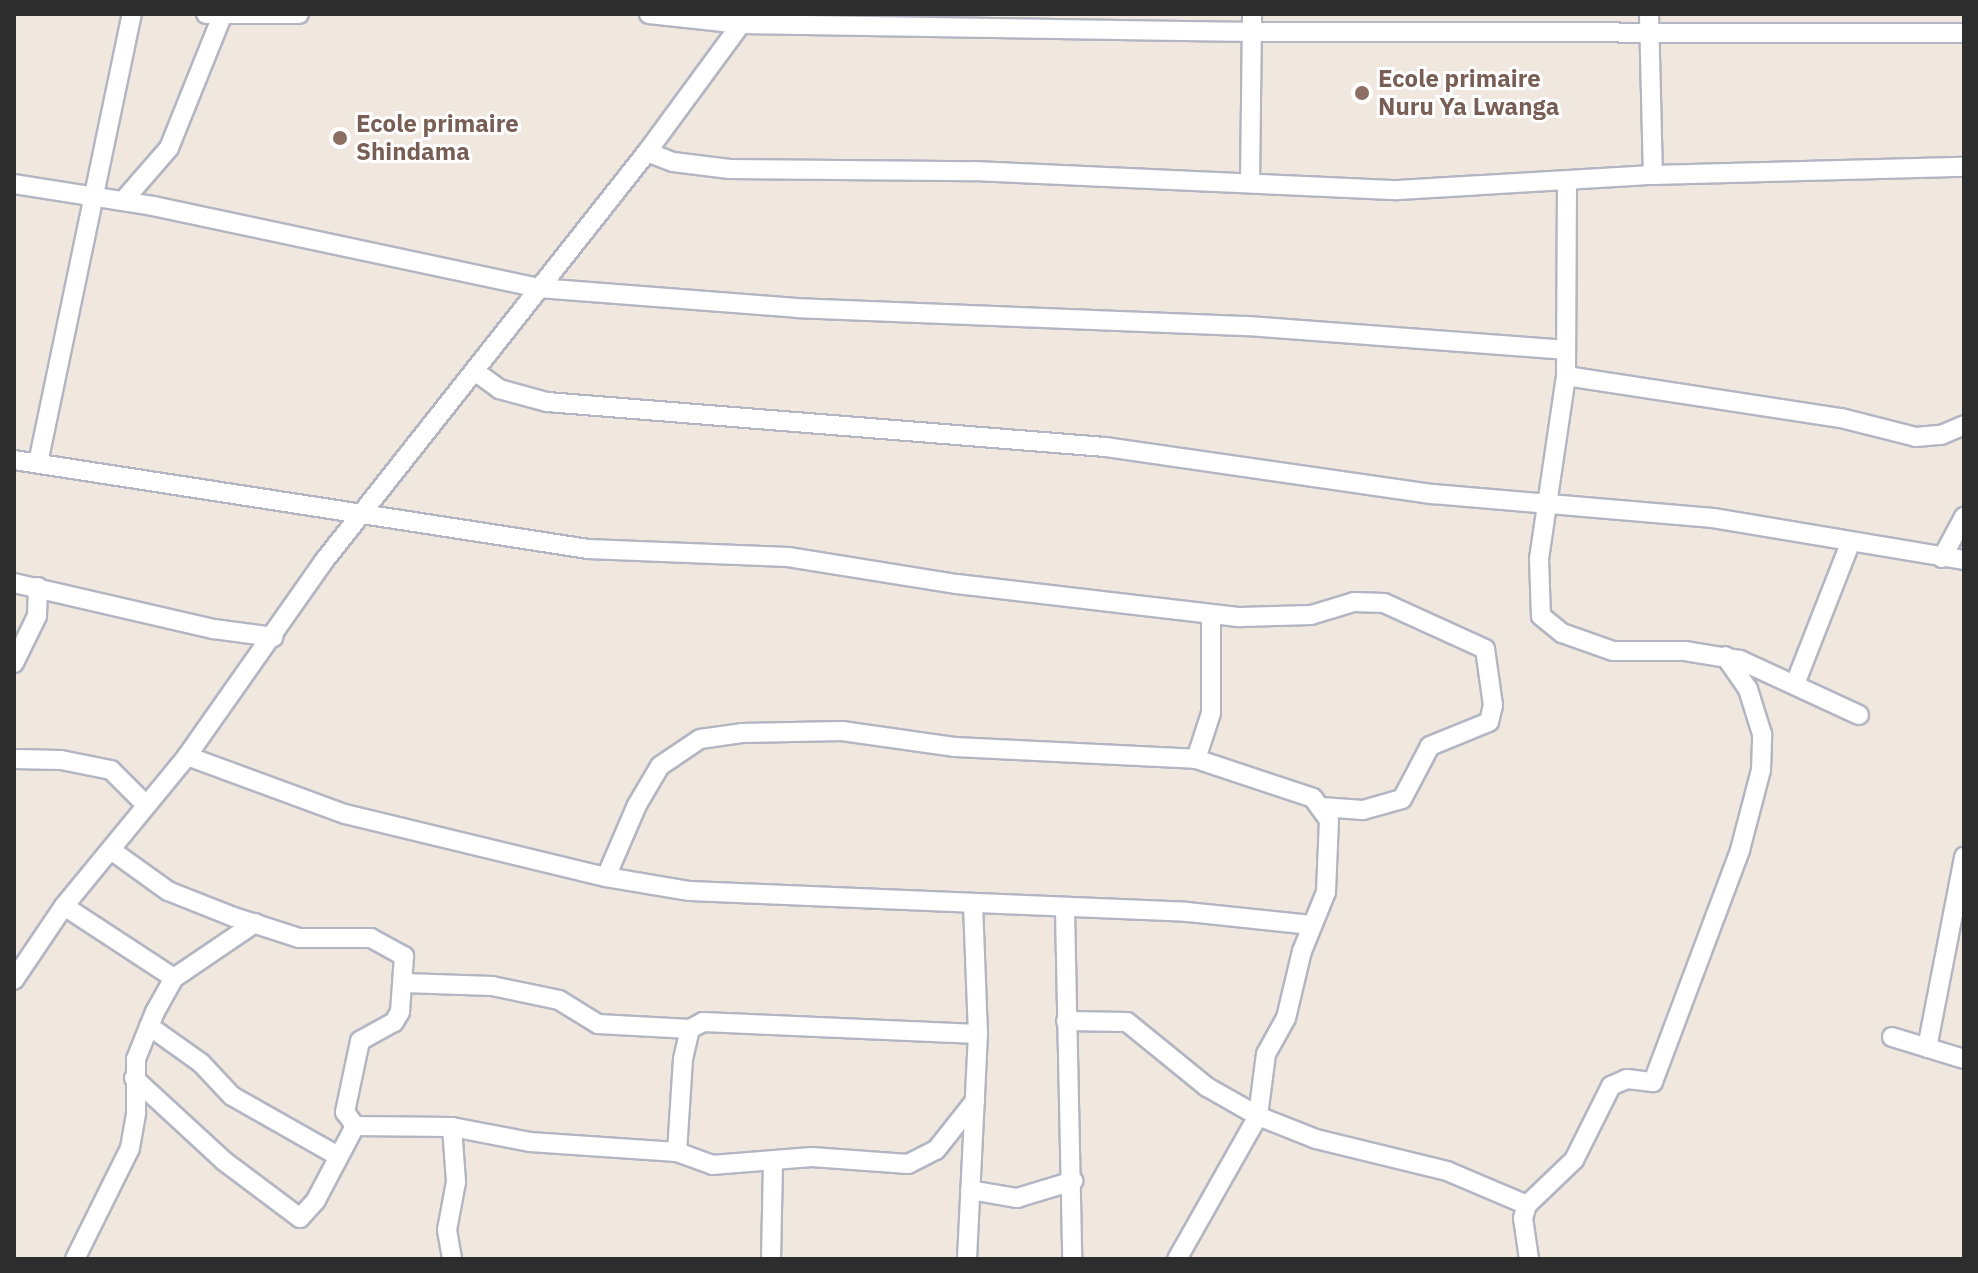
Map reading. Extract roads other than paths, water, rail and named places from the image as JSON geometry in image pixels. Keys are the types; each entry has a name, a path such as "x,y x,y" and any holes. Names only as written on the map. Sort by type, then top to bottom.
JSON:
{"street":[{"path":"38,463 69,334 91,196 132,14"},
{"path":"206,14 299,14"},
{"path":"123,201 169,148 223,14"},
{"path":"649,14 745,19 1649,23 1964,33"},
{"path":"14,980 64,906 187,756 362,513 647,152 745,19"},
{"path":"1250,183 1252,23"},
{"path":"1649,23 1653,175"},
{"path":"647,152 673,162 730,169 974,171 1398,190 1653,175 1964,167"},
{"path":"1567,182 1566,376 1545,503 1537,603 1550,627 1613,651 1725,656 1795,684 1859,715"},
{"path":"14,184 123,201 538,288 852,311 1247,326 1565,350"},
{"path":"476,372 499,389 547,402 1105,447 1433,494 1713,518 1850,544 1964,560"},
{"path":"1566,376 1841,418 1916,437 1941,435 1964,425"},
{"path":"14,460 588,549 788,557 957,584 1211,614 1291,617 1354,602 1384,603 1488,653 1493,705 1489,722 1430,746 1402,799 1363,810 1321,807"},
{"path":"1942,558 1964,517"},
{"path":"1795,684 1850,544"},
{"path":"14,583 214,629 273,637"},
{"path":"14,663 37,616 38,587"},
{"path":"1196,759 1211,713 1211,614"},
{"path":"1529,1259 1523,1218 1527,1205 1574,1160 1611,1086 1627,1079 1653,1082 1754,808 1762,734 1748,689 1725,656"},
{"path":"606,877 660,766 700,739 842,731 954,747 1196,759 1292,787 1321,807 1329,820 1329,878 1311,925 1286,1018 1266,1054 1258,1116 1177,1259"},
{"path":"187,756 345,814 606,877 690,891 1065,911 1201,913 1311,925"},
{"path":"14,759 61,760 111,770 146,805"},
{"path":"111,850 168,891 255,923 299,938 371,938 391,946 404,956 404,983 394,1022 360,1041 345,1112 355,1126"},
{"path":"1927,1048 1961,887 1964,857"},
{"path":"64,906 174,978"},
{"path":"967,1259 978,1034 973,906"},
{"path":"1065,911 1073,1181 1072,1259"},
{"path":"75,1259 130,1148 136,1113 134,1078 149,1026 174,978 255,923"},
{"path":"404,983 492,986 559,1000 598,1024 690,1029 717,1019 776,1028 978,1034"},
{"path":"1066,1021 1127,1022 1207,1087 1258,1116 1316,1139 1458,1174 1527,1205"},
{"path":"149,1026 201,1063 232,1096 338,1156"},
{"path":"677,1152 690,1029"},
{"path":"1892,1037 1964,1059"},
{"path":"134,1078 294,1215 307,1215 355,1126"},
{"path":"355,1126 452,1127 530,1142 677,1152 712,1165 812,1157 915,1162 936,1150 975,1101"},
{"path":"452,1127 456,1182 447,1230 452,1259"},
{"path":"771,1259 773,1162"},
{"path":"970,1190 1017,1198 1073,1181"}],"place":[{"name":"Ecole primaire Nuru Ya Lwanga","path":"1362,93"},
{"name":"Ecole primaire Shindama","path":"340,138"}]}
